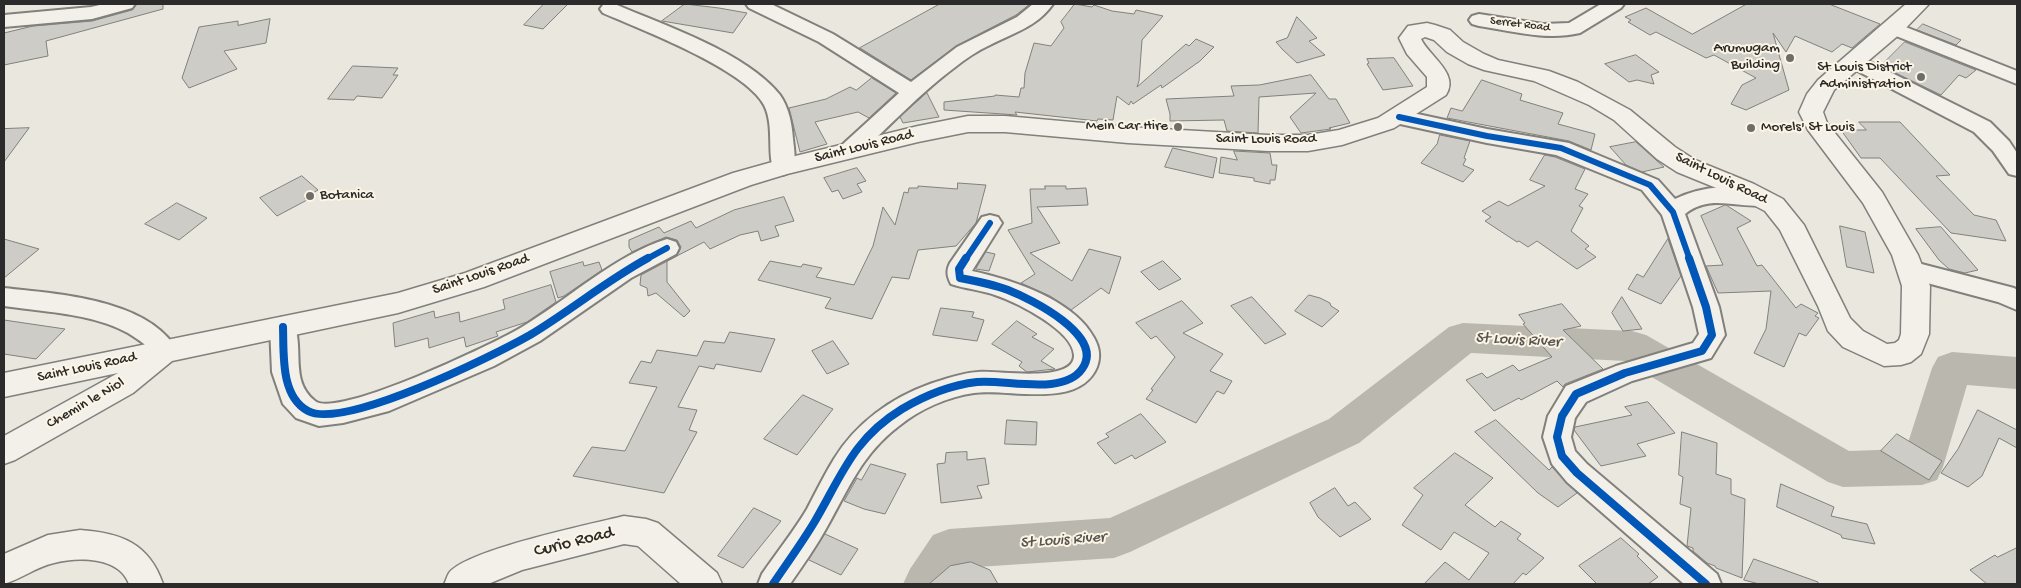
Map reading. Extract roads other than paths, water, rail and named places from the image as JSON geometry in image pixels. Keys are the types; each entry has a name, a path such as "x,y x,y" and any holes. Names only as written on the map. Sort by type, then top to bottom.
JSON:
{"main road":[{"name":"Saint Louis Road","path":"4,386 398,303 474,280 742,179 850,150 968,124 1005,124 1128,135 1249,142 1308,143 1366,131 1399,117 1438,90 1438,77 1415,49 1410,38 1416,31 1428,30 1442,36 1476,59 1492,65 1541,76 1597,100 1622,115 1666,153 1686,166 1774,205 1791,225 1832,306 1838,323 1853,338 1884,355 1901,354 1911,346 1915,334 1916,286 1905,256 1873,198 1816,124 1811,112 1819,94 1826,85 1855,62 1918,4"},
{"name":"Chemin le Niol","path":"4,451 123,384 165,352"},
{"name":"Curio Road","path":"461,584 472,575 520,556 624,530 646,533 705,584"},
{"path":"4,570 54,548 93,545 125,554 144,575 146,584"}],"street":[{"path":"4,21 92,13 125,4"},
{"path":"756,4 826,38 913,92"},
{"path":"850,150 950,61 971,47 1033,15 1043,4"},
{"name":"Serret Road","path":"1479,20 1543,30 1573,29 1614,4"},
{"path":"610,9 724,61 758,83 772,100 780,118 783,167"},
{"path":"1893,28 2017,78"},
{"path":"1855,62 1982,127 2001,146 2017,169"},
{"path":"1399,117 1487,136 1561,148 1650,185 1673,212 1706,306 1712,335 1702,351 1625,373 1576,394 1562,416 1557,437 1562,456 1577,473 1704,584"},
{"path":"1673,212 1687,202 1709,196 1739,195 1760,198"},
{"path":"773,584 817,518 848,461 871,433 897,411 921,398 978,382 1008,381 1056,384 1072,378 1083,369 1088,358 1084,345 1076,332 1054,314 1032,300 1006,289 960,278 960,269 990,223"},
{"path":"283,327 285,372 293,396 306,410 319,415 343,412 378,403 485,359 531,334 622,272 667,248"},
{"path":"1910,270 1972,285 2005,295 2017,301"},
{"path":"4,297 78,307 137,325 161,344 165,352"}],"waterway":[{"name":"St Louis River","path":"926,584 949,549 1114,538 1344,431 1463,338 1632,346 1843,469 1922,467 1952,368 2017,373"}],"place":[{"name":"Arumugam Building","path":"1790,58"},
{"name":"St Louis District Administration","path":"1921,77"},
{"name":"Mein Car Hire","path":"1178,127"},
{"name":"Morels' St Louis","path":"1751,128"},
{"name":"Botanica","path":"310,196"}]}
